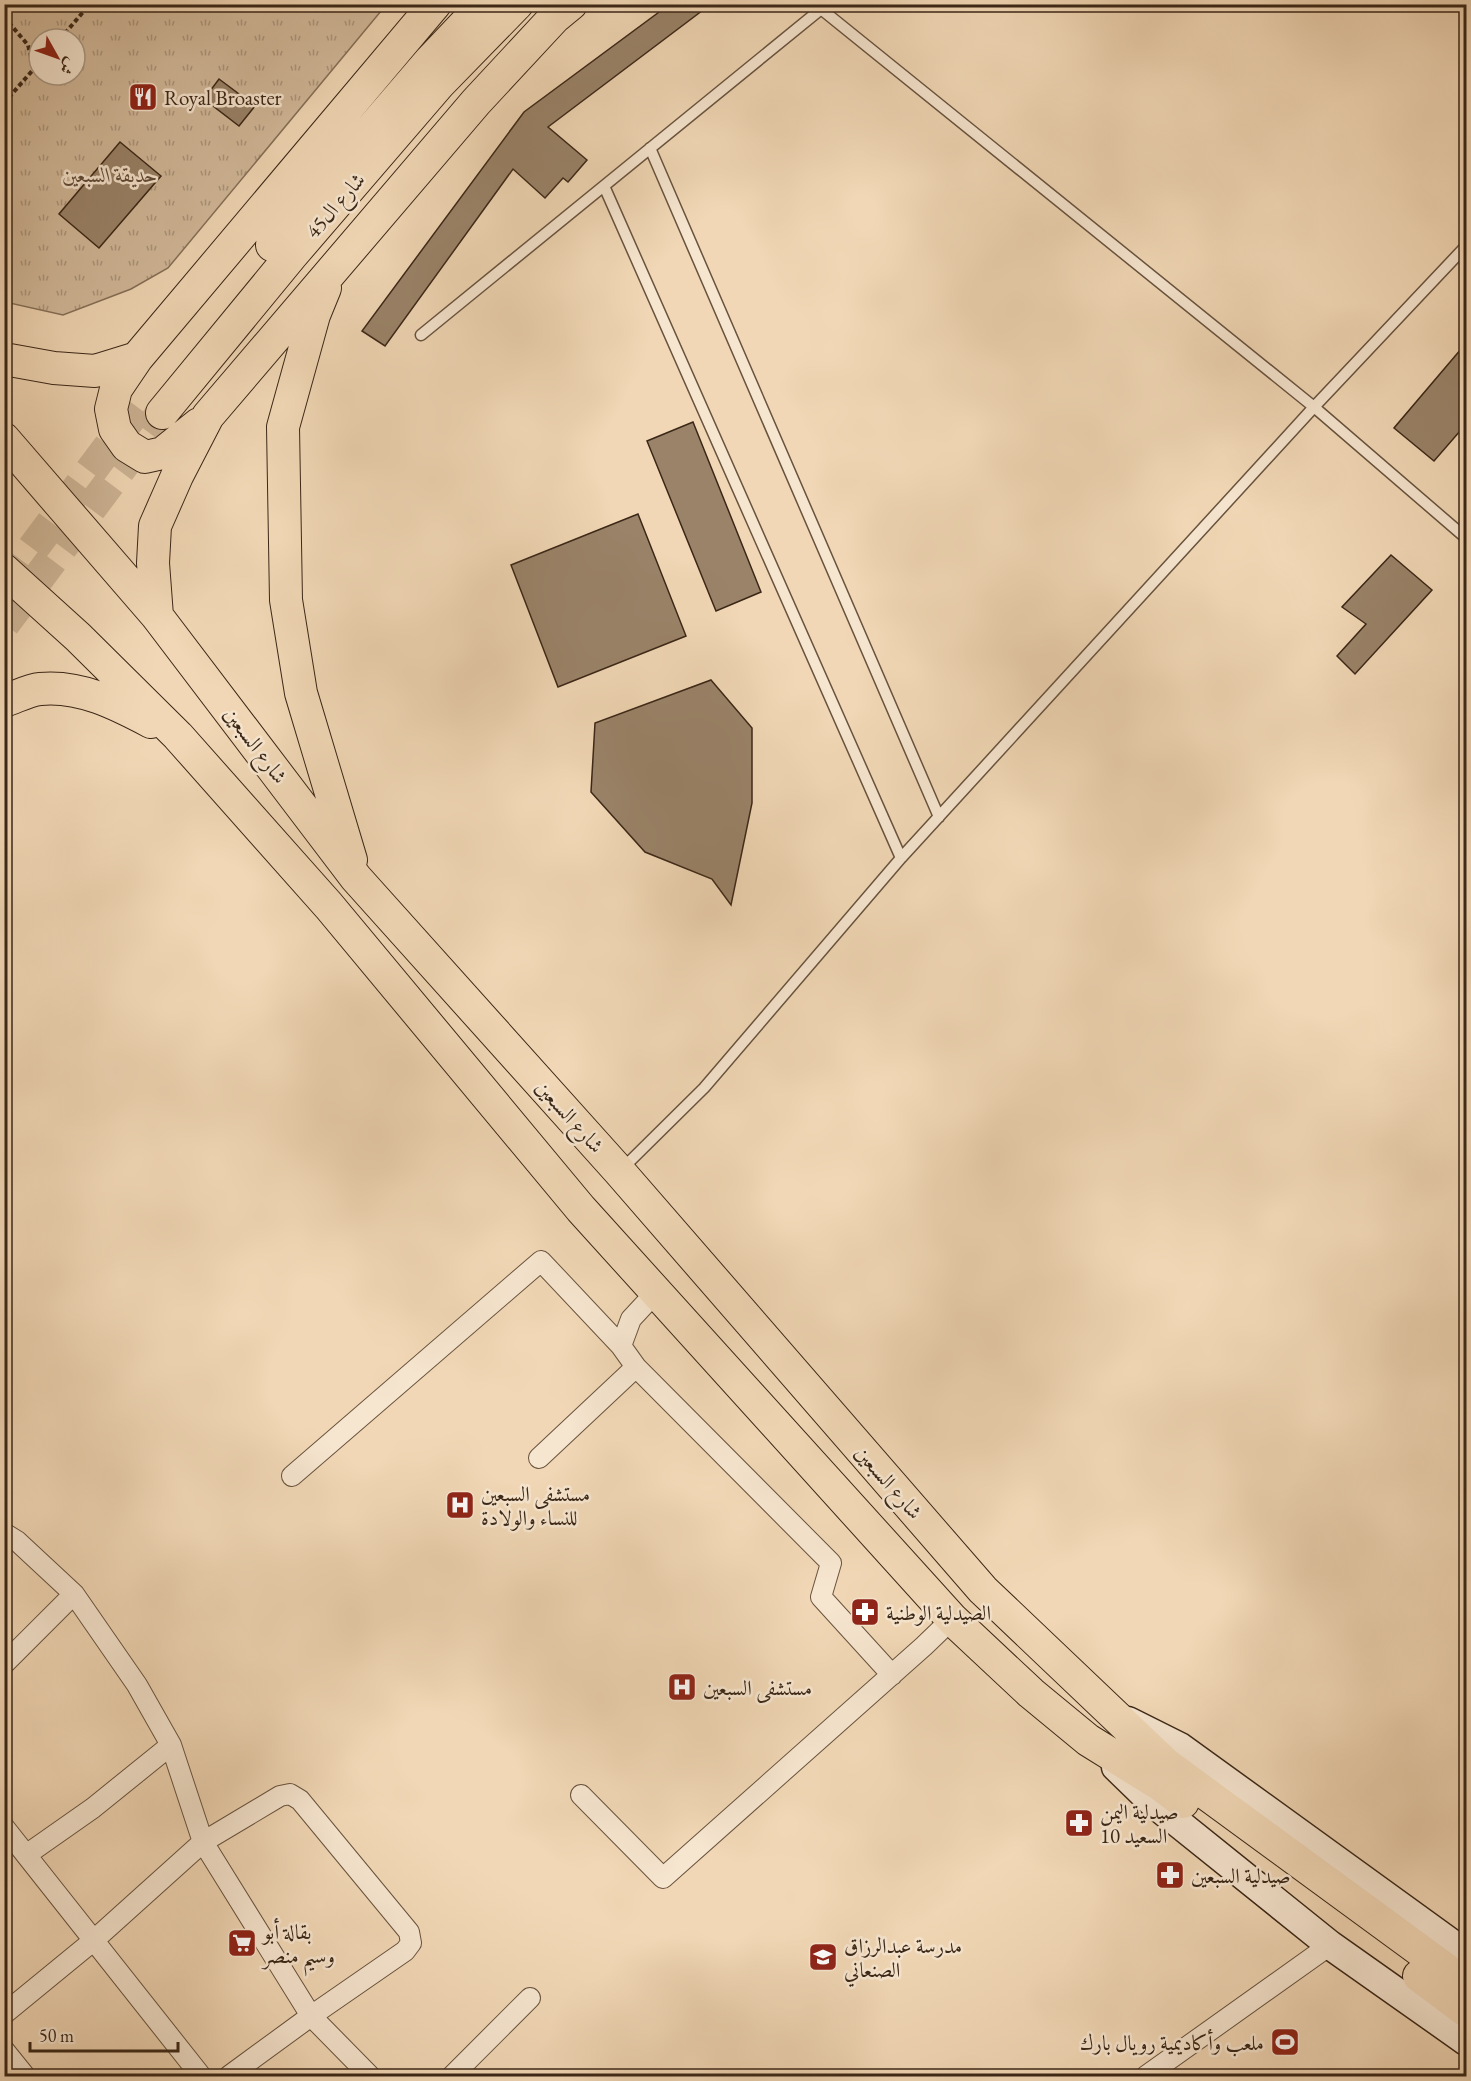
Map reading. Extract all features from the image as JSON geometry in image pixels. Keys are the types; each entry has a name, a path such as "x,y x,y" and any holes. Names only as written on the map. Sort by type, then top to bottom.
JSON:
{"main road":[{"path":"435,4 136,358 116,389 111,409 115,429 127,446 145,457 163,453 208,416 476,102 554,18 571,4"},
{"name":"شارع ال45","path":"484,4 430,61 312,197 152,407 291,256 439,84 517,4"},
{"path":"334,266 314,315 283,427 286,600 301,693 356,878"},
{"path":"4,358 54,368 95,371 136,358"},
{"path":"157,616 153,563 155,526 177,476 208,416"},
{"name":"شارع السبعين","path":"4,439 157,616 356,878 620,1171 983,1590 1106,1709 1165,1776"},
{"name":"شارع السبعين","path":"4,570 94,652 178,736 329,906 582,1209 952,1619 1031,1693 1088,1740 1165,1776"},
{"path":"4,700 39,689 74,690 114,703 178,736"},
{"path":"1106,1709 1180,1747 1467,1954"},
{"path":"1088,1740 1152,1802 1330,1945 1467,2041"},
{"path":"1165,1776 1467,1984"},
{"path":"1165,1776 1467,2011"}],"street":[{"path":"292,1476 541,1261 621,1346 636,1367 831,1563 821,1597 892,1675"},
{"path":"621,1346 631,1319 657,1291"},
{"path":"538,1458 636,1367"},
{"path":"4,1533 17,1541 74,1594 137,1685 171,1745 204,1842 311,2016 370,2076"},
{"path":"4,1664 74,1594"},
{"path":"581,1795 663,1878 952,1619"},
{"path":"26,1855 93,1808 171,1745"},
{"path":"4,2013 93,1941 204,1842 280,1796 290,1794 300,1800 409,1932 411,1943 405,1951 229,2076"},
{"path":"4,1827 201,2076"},
{"path":"1146,2076 1330,1945"},
{"path":"452,2076 530,1998"},
{"path":"4,2050 25,2076"}],"lane":[{"path":"421,335 824,7 1314,407 1467,538"},
{"path":"650,148 939,817"},
{"path":"604,186 901,858"},
{"path":"620,1171 704,1088 901,858 1314,407 1467,246"}],"path":[{"path":"70,27 90,4"},
{"path":"4,17 27,44"},
{"path":"4,103 27,77"}],"green space":[{"name":"حديقة السبعين","path":"5,5 386,5 168,268 131,289 63,315 5,302"}],"building":[{"path":"670,4 711,4 548,127 587,160 568,182 563,178 545,198 513,169 385,346 362,331 524,112"},
{"path":"219,79 255,106 239,126 204,99"},
{"path":"120,142 161,176 99,248 59,214"},
{"path":"1467,342 1467,423 1434,461 1394,428"},
{"path":"693,422 761,592 716,611 647,441"},
{"path":"638,514 686,636 558,687 511,565"},
{"path":"1391,555 1432,590 1355,674 1337,656 1366,624 1342,607"},
{"path":"711,680 752,728 752,803 731,905 712,879 645,852 591,792 595,723"}],"tunnel":[{"path":"4,587 143,401"},
{"path":"4,624 162,413"}],"place":[{"name":"Royal Broaster","path":"143,97"},
{"name":"مستشفى السبعين للنساء والولادة","path":"460,1505"},
{"name":"الصيدلية الوطنية","path":"865,1612"},
{"name":"مستشفى السبعين","path":"682,1687"},
{"name":"صيدلية اليمن السعيد 10","path":"1079,1823"},
{"name":"صيدلية السبعين","path":"1170,1875"},
{"name":"بقالة أبو وسيم منصر","path":"242,1943"},
{"name":"مدرسة عبدالرزاق الصنعاني","path":"823,1957"},
{"name":"ملعب وأكاديمية رويال بارك","path":"1285,2042"}]}
